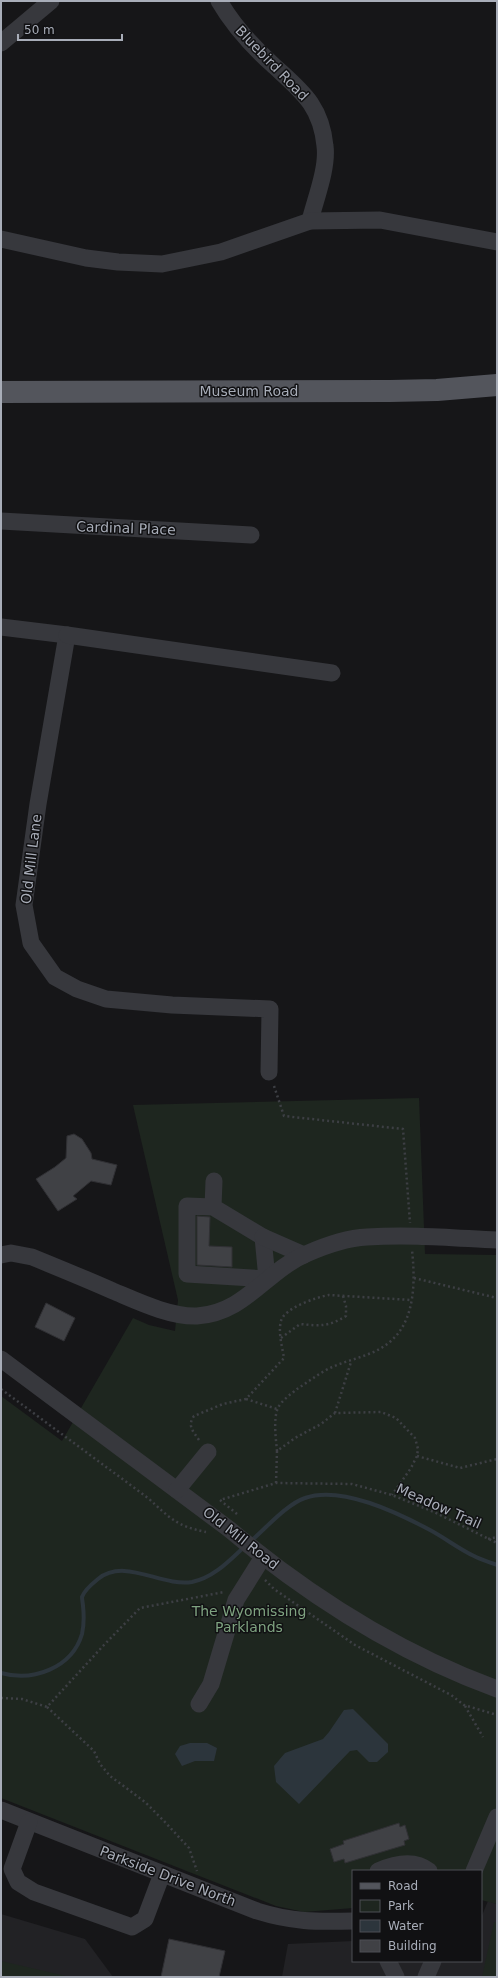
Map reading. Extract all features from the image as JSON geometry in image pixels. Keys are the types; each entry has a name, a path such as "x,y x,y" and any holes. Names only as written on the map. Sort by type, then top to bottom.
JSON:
{"main road":[{"name":"Museum Road","path":"1,392 398,391 436,390 497,385"}],"street":[{"name":"Bluebird Road","path":"219,1 249,41 296,85 306,97 320,123 326,147 324,165 310,221"},
{"path":"1,43 44,4"},
{"path":"1,239 86,258 118,262 162,264 221,252 310,221 380,220 497,242"},
{"name":"Cardinal Place","path":"1,521 251,535"},
{"path":"1,627 332,673"},
{"name":"Old Mill Lane","path":"67,635 38,804 24,905 31,943 55,977 77,989 106,998 172,1004 270,1009 269,1072"},
{"path":"213,1207 214,1181"},
{"path":"267,1279 187,1274 187,1206 213,1207 263,1237 304,1254"},
{"path":"1,1256 11,1254 32,1257 156,1308 197,1316 236,1304 253,1293 267,1279 288,1264 304,1254 324,1246 366,1236 497,1240"},
{"path":"263,1237 267,1279"},
{"name":"Old Mill Road","path":"1,1359 178,1490 233,1521 261,1555 341,1611 381,1636 446,1669 497,1689"},
{"path":"178,1490 208,1452"},
{"path":"199,1704 210,1684 236,1600 261,1555"},
{"name":"Parkside Drive North","path":"1,1810 257,1911 281,1919 349,1924"},
{"path":"474,1870 497,1817"},
{"path":"29,1822 12,1869 18,1882 34,1892 132,1927 145,1919 162,1874"},
{"path":"380,1870 390,1866 411,1864 426,1870"},
{"path":"388,1962 396,1977"},
{"path":"426,1977 433,1962"}],"path":[{"path":"269,1072 284,1116 403,1129 414,1278 410,1310 402,1327 393,1339 372,1353 331,1368 314,1377 291,1394 278,1409 275,1434 277,1451 276,1483"},
{"path":"414,1278 497,1298"},
{"path":"246,1399 284,1358 281,1338 281,1319 292,1309 329,1294 411,1300"},
{"path":"281,1338 300,1324 324,1326 336,1322 346,1316 346,1306 343,1296"},
{"path":"277,1451 294,1438 321,1424 335,1413 351,1361"},
{"path":"1,1389 148,1498 166,1516 181,1526 212,1535"},
{"path":"208,1452 190,1428 190,1424 194,1416 222,1404 246,1399 278,1409"},
{"path":"335,1413 381,1412 396,1418 415,1438 418,1449 417,1456 392,1495"},
{"path":"417,1456 460,1468 497,1459"},
{"name":"Meadow Trail","path":"233,1521 220,1500 276,1483 352,1484 392,1495 434,1512 497,1543"},
{"path":"488,1539 497,1537"},
{"path":"264,1579 274,1589 356,1645 451,1695 464,1705 497,1715"},
{"path":"47,1708 102,1646 140,1608 242,1589"},
{"path":"1,1698 22,1699 47,1708 90,1746 100,1764 110,1776 145,1802 189,1848 197,1871 192,1885"},
{"path":"464,1705 483,1737"}],"shaded area":[{"path":"488,1901 497,1904 497,1977 282,1977 288,1944 352,1941 352,1962 482,1962 482,1916"},
{"path":"1,1914 85,1939 113,1977 1,1977"}],"green space":[{"name":"The Wyomissing Parklands","path":"419,1098 425,1254 497,1255 497,1904 482,1900 482,1870 352,1870 352,1908 304,1912 276,1906 1,1798 1,1396 62,1441 133,1318 149,1325 175,1331 178,1300 133,1105"},
{"path":"494,1922 497,1923 497,1977 482,1977"},
{"path":"1,1961 70,1977 1,1977"}],"water":[{"path":"353,1709 388,1744 388,1752 377,1762 369,1762 357,1750 350,1751 299,1804 276,1782 274,1766 285,1753 323,1739 344,1710"},
{"path":"190,1743 207,1743 217,1748 214,1761 195,1761 182,1766 175,1754 180,1746"}],"building":[{"path":"74,1134 82,1139 91,1153 92,1159 117,1165 111,1185 91,1181 73,1196 77,1199 58,1211 36,1179 66,1158 67,1136"},
{"path":"197,1216 210,1217 209,1246 232,1247 232,1267 197,1265"},
{"path":"46,1303 75,1318 64,1341 35,1327"},
{"path":"399,1823 400,1827 405,1825 409,1839 404,1841 405,1845 345,1863 344,1859 334,1862 330,1849 344,1844 343,1841"},
{"path":"169,1939 225,1951 219,1977 161,1977"}],"waterway":[{"path":"251,1541 291,1505 298,1501 319,1495 335,1495 352,1498 386,1509 430,1530 463,1550 497,1565"},
{"path":"1,1673 13,1675 38,1674 50,1670 70,1656 77,1646 82,1634 84,1620 82,1597 89,1587 98,1579 109,1573 120,1571 131,1572 168,1581 192,1582 214,1573 244,1547"}]}
